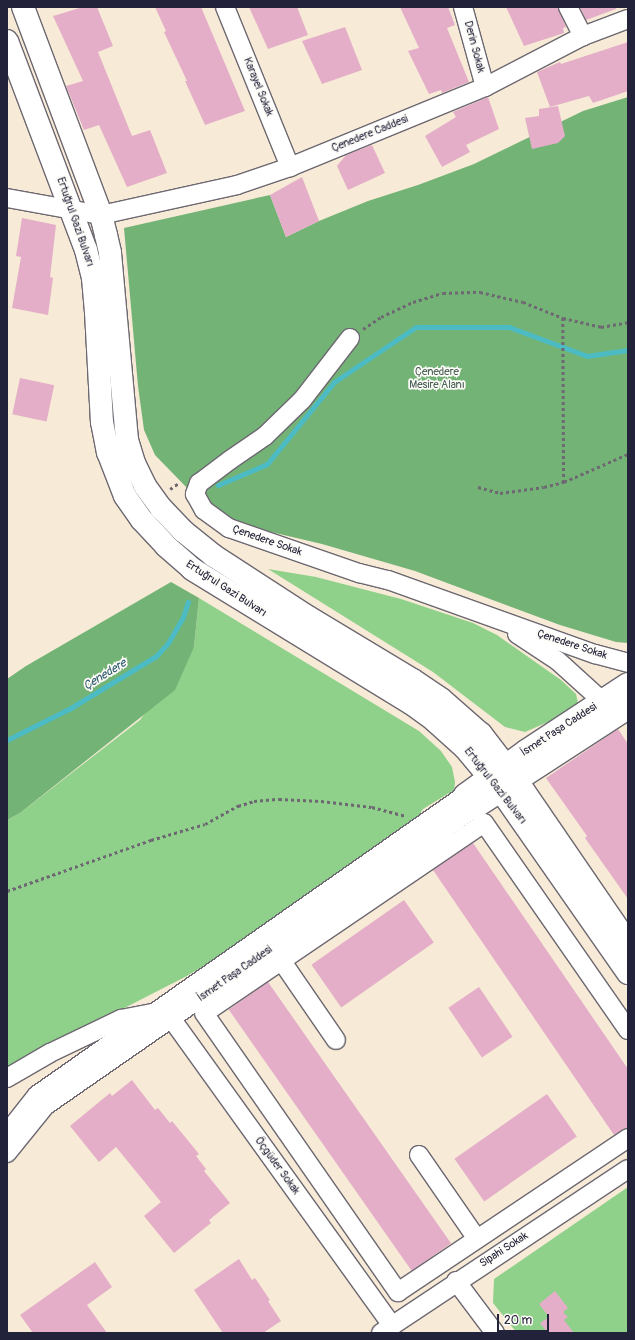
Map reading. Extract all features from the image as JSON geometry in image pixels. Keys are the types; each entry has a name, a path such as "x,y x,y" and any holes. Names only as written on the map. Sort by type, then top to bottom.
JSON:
{"main road":[{"name":"Ertuğrul Gazi Bulvarı","path":"23,7 101,215 110,253 127,440 134,463 145,486 155,500 183,531 214,556 308,617 413,680 441,699 628,943"},
{"name":"Ertuğrul Gazi Bulvarı","path":"7,41 86,250 93,278 102,422 108,452 122,490 137,513 166,546 192,569 411,703 434,720 473,741"},
{"name":"İsmet Paşa Caddesi","path":"470,801 530,760 616,708 628,684"},
{"path":"473,741 504,746 530,760 535,823 470,801 473,741"},
{"name":"Ertuğrul Gazi Bulvarı","path":"535,823 628,973"}],"street":[{"name":"Karayel Sokak","path":"225,7 290,167"},
{"name":"Derin Sokak","path":"463,7 485,87"},
{"path":"568,7 583,36"},
{"name":"Çenedere Caddesi","path":"101,215 237,185 290,167 485,87 583,36 628,19"},
{"path":"7,198 101,215"},
{"name":"Çenedere Sokak","path":"350,338 302,400 265,436 199,483 195,494 204,510 229,528 359,573 388,580 595,654 628,662"},
{"name":"Çenedere Sokak","path":"493,618 558,661 616,708"},
{"name":"İsmet Paşa Caddesi","path":"7,1153 45,1106 164,1015 427,822 470,801"},
{"name":"İsmet Paşa Caddesi","path":"7,1133 37,1095 164,1015 470,801"},
{"path":"628,1030 484,822 204,1013 398,1292 628,1138"},
{"path":"281,960 336,1040"},
{"path":"7,1078 50,1053 121,1019 164,1015"},
{"name":"Öçgüder Sokak","path":"164,1015 386,1329"},
{"path":"419,1156 477,1239"},
{"name":"Sipahi Sokak","path":"386,1329 628,1169"},
{"path":"456,1282 495,1333"}],"path":[{"path":"350,338 381,317 413,302 443,293 480,292 523,302 563,318 601,326 628,322"},
{"path":"563,318 564,482"},
{"path":"478,487 500,493 564,482 628,454"},
{"path":"155,500 181,482"},
{"path":"7,891 151,840 205,824 238,806 254,801 279,799 321,801 372,807 427,822"}],"green space":[{"name":"Çenedere Mesire Alanı","path":"628,97 628,643 616,642 560,625 415,571 322,544 250,527 220,513 189,490 155,455 144,430 138,386 124,228 270,195 286,237 319,221 368,201 418,185 474,164 583,111"},
{"path":"268,569 316,577 401,599 473,623 497,635 561,680 576,694 578,703 557,718 525,732 505,727 433,672"},
{"path":"171,582 199,598 194,647 175,690 20,813 7,820 7,679 26,666"},
{"path":"199,598 419,731 441,751 452,767 455,782 454,790 423,809 411,828 266,929 185,977 7,1068 7,820 20,813 140,720 194,647"},
{"path":"628,1187 628,1333 517,1333 493,1303 494,1279"}],"building":[{"path":"83,7 97,7 113,46 98,52 132,136 150,130 167,173 127,187 99,125 84,130 66,86 83,81 53,16"},
{"path":"155,7 201,7 245,111 205,125 185,81 187,81 164,32 166,31"},
{"path":"249,7 297,7 308,35 268,49"},
{"path":"400,7 448,7 455,25 447,28 469,82 442,93 441,90 429,94 408,51 419,48"},
{"path":"506,7 558,7 566,27 563,28 564,33 524,46"},
{"path":"580,7 616,7 616,9 586,20"},
{"path":"345,27 362,70 322,84 302,41"},
{"path":"628,42 628,91 593,103 589,96 550,107 537,72 560,62 561,64"},
{"path":"488,97 499,129 466,145 470,152 442,167 425,136 456,117 453,112"},
{"path":"558,106 565,136 558,143 532,149 525,118 539,116 539,109"},
{"path":"372,145 385,173 348,190 337,166 346,155"},
{"path":"302,177 319,221 286,237 270,195"},
{"path":"22,218 56,225 50,277 53,278 48,315 12,308 21,257 16,256"},
{"path":"20,378 54,385 47,421 12,414"},
{"path":"618,729 628,744 628,899 585,838 587,836 546,778"},
{"path":"473,843 628,1069 628,1127 614,1135 433,870"},
{"path":"404,900 434,943 341,1007 311,965"},
{"path":"268,982 451,1243 412,1271 229,1010"},
{"path":"479,987 513,1037 482,1057 448,1008"},
{"path":"132,1080 155,1110 158,1108 170,1123 172,1121 199,1154 196,1156 206,1169 204,1171 230,1203 209,1220 211,1223 174,1253 144,1216 161,1202 116,1147 99,1162 70,1126 110,1093 112,1096"},
{"path":"547,1094 577,1137 484,1201 454,1159"},
{"path":"239,1259 252,1280 255,1278 270,1300 268,1301 281,1321 263,1333 223,1333 194,1290"},
{"path":"95,1262 112,1287 87,1305 107,1333 33,1333 20,1315"},
{"path":"555,1291 568,1308 563,1312 568,1317 564,1320 574,1333 548,1333 540,1323 549,1317 539,1304"}],"waterway":[{"path":"218,485 267,464 334,382 416,327 509,327 587,356 628,350"},
{"name":"Çenedere","path":"7,740 69,709 156,656 168,643 183,617 188,602"}]}
